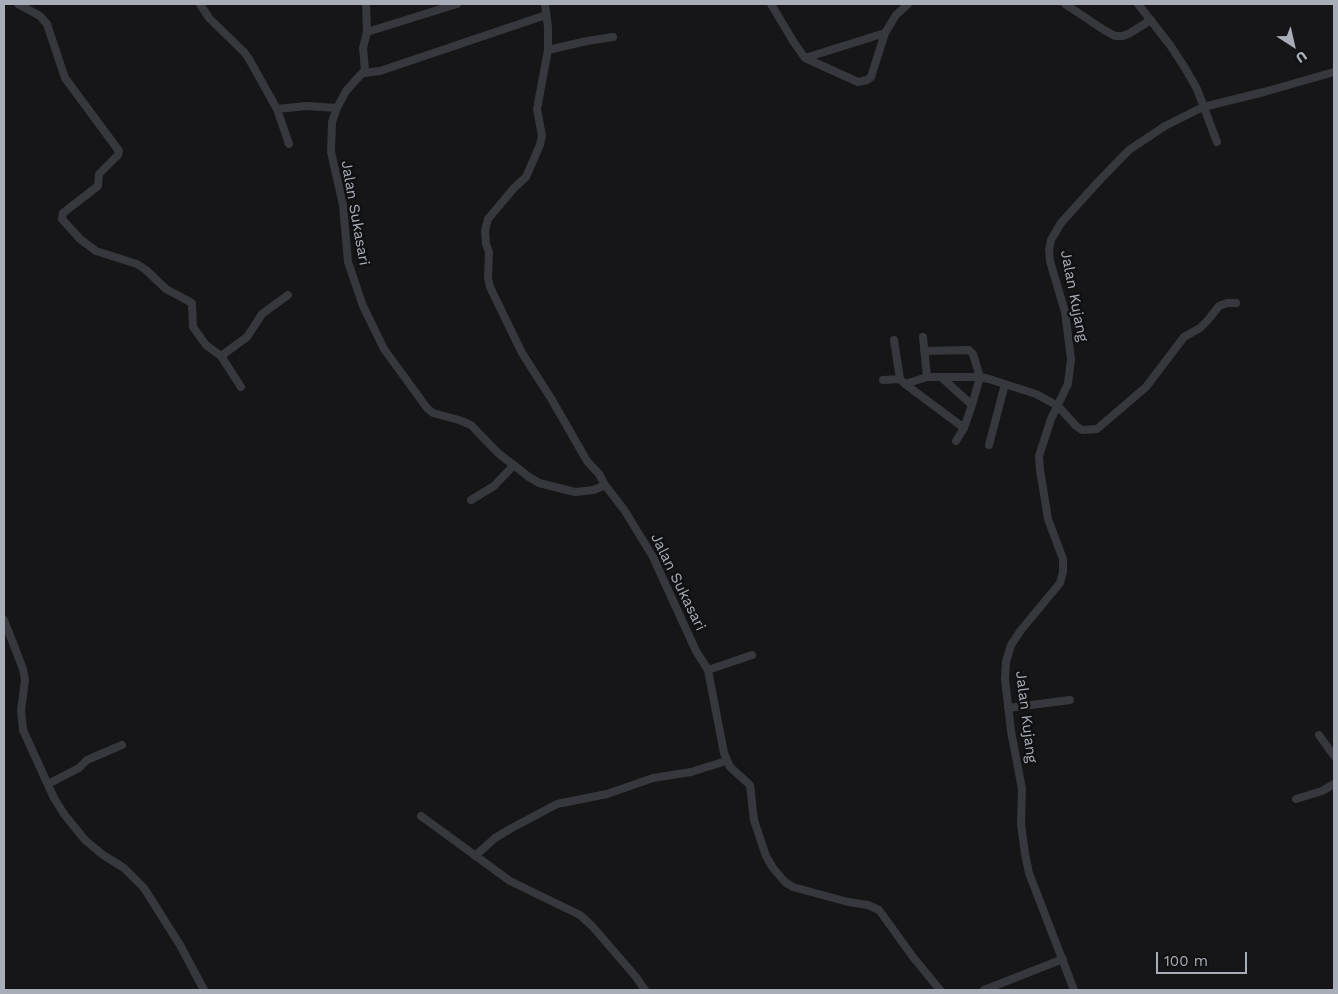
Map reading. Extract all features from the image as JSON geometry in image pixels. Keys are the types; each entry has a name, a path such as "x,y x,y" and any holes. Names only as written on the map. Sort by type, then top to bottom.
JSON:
{"street":[{"path":"18,4 44,20 50,29 65,78 119,150 118,155 99,174 98,186 66,211 62,215 62,219 80,239 96,251 137,264 146,270 166,290 189,301 193,306 193,328 206,345 221,356 241,387"},
{"path":"200,4 209,18 244,52 277,109 289,144"},
{"path":"366,4 367,32 364,44 366,65 364,73 380,71 546,15"},
{"path":"367,32 457,4"},
{"path":"545,4 548,50 537,109 542,136 526,177 514,188 488,219 485,231 489,252 488,278 490,287 522,353 587,461 605,485"},
{"path":"774,5 793,41 805,58 858,82 868,80 871,77 885,33 896,15 908,4"},
{"path":"1065,4 1115,36 1123,36 1130,33 1151,20"},
{"path":"1138,4 1185,68 1197,89 1217,142"},
{"path":"805,58 885,33"},
{"path":"548,50 587,40 613,37"},
{"name":"Jalan Kujang","path":"1074,990 1029,873 1024,854 1021,824 1022,789 1008,708 1006,662 1011,645 1060,583 1064,572 1063,559 1048,519 1039,456 1044,436 1068,384 1071,359 1065,312 1050,261 1049,250 1051,240 1071,210 1129,150 1165,126 1203,107 1334,72"},
{"name":"Jalan Sukasari","path":"364,73 346,91 336,108 332,122 331,152 343,205 348,262 363,306 384,349 428,408 434,413 471,425 498,453 538,483 561,489 585,492 605,485 625,511 653,557 696,651 708,670 720,740 726,760 733,771 742,776 750,785 752,810 761,843 773,868 785,882 802,890 848,902 868,905 879,910 940,990"},
{"path":"277,109 306,106 336,108"},
{"path":"221,356 247,336 262,314 288,295"},
{"path":"882,380 902,381 941,377 980,377 1036,394 1058,406 1082,430 1097,428 1146,388 1184,338 1204,324 1219,306 1227,303 1236,303"},
{"path":"923,337 928,378"},
{"path":"894,340 902,381 964,428"},
{"path":"924,351 969,350 972,354 980,377 964,428 956,441"},
{"path":"941,377 972,405"},
{"path":"989,445 1005,384"},
{"path":"471,500 494,486 514,465"},
{"path":"4,620 24,674 25,688 21,715 23,730 64,814 85,840 103,856 124,868 144,888 180,945 204,990"},
{"path":"708,670 752,655"},
{"path":"1008,708 1070,700"},
{"path":"1319,735 1334,756"},
{"path":"48,784 79,768 87,760 122,745"},
{"path":"475,856 495,838 557,804 607,794 653,778 692,772 726,760"},
{"path":"1296,799 1322,791 1334,784"},
{"path":"421,816 515,884 580,915 593,927 645,990"},
{"path":"984,990 1062,959"}]}
